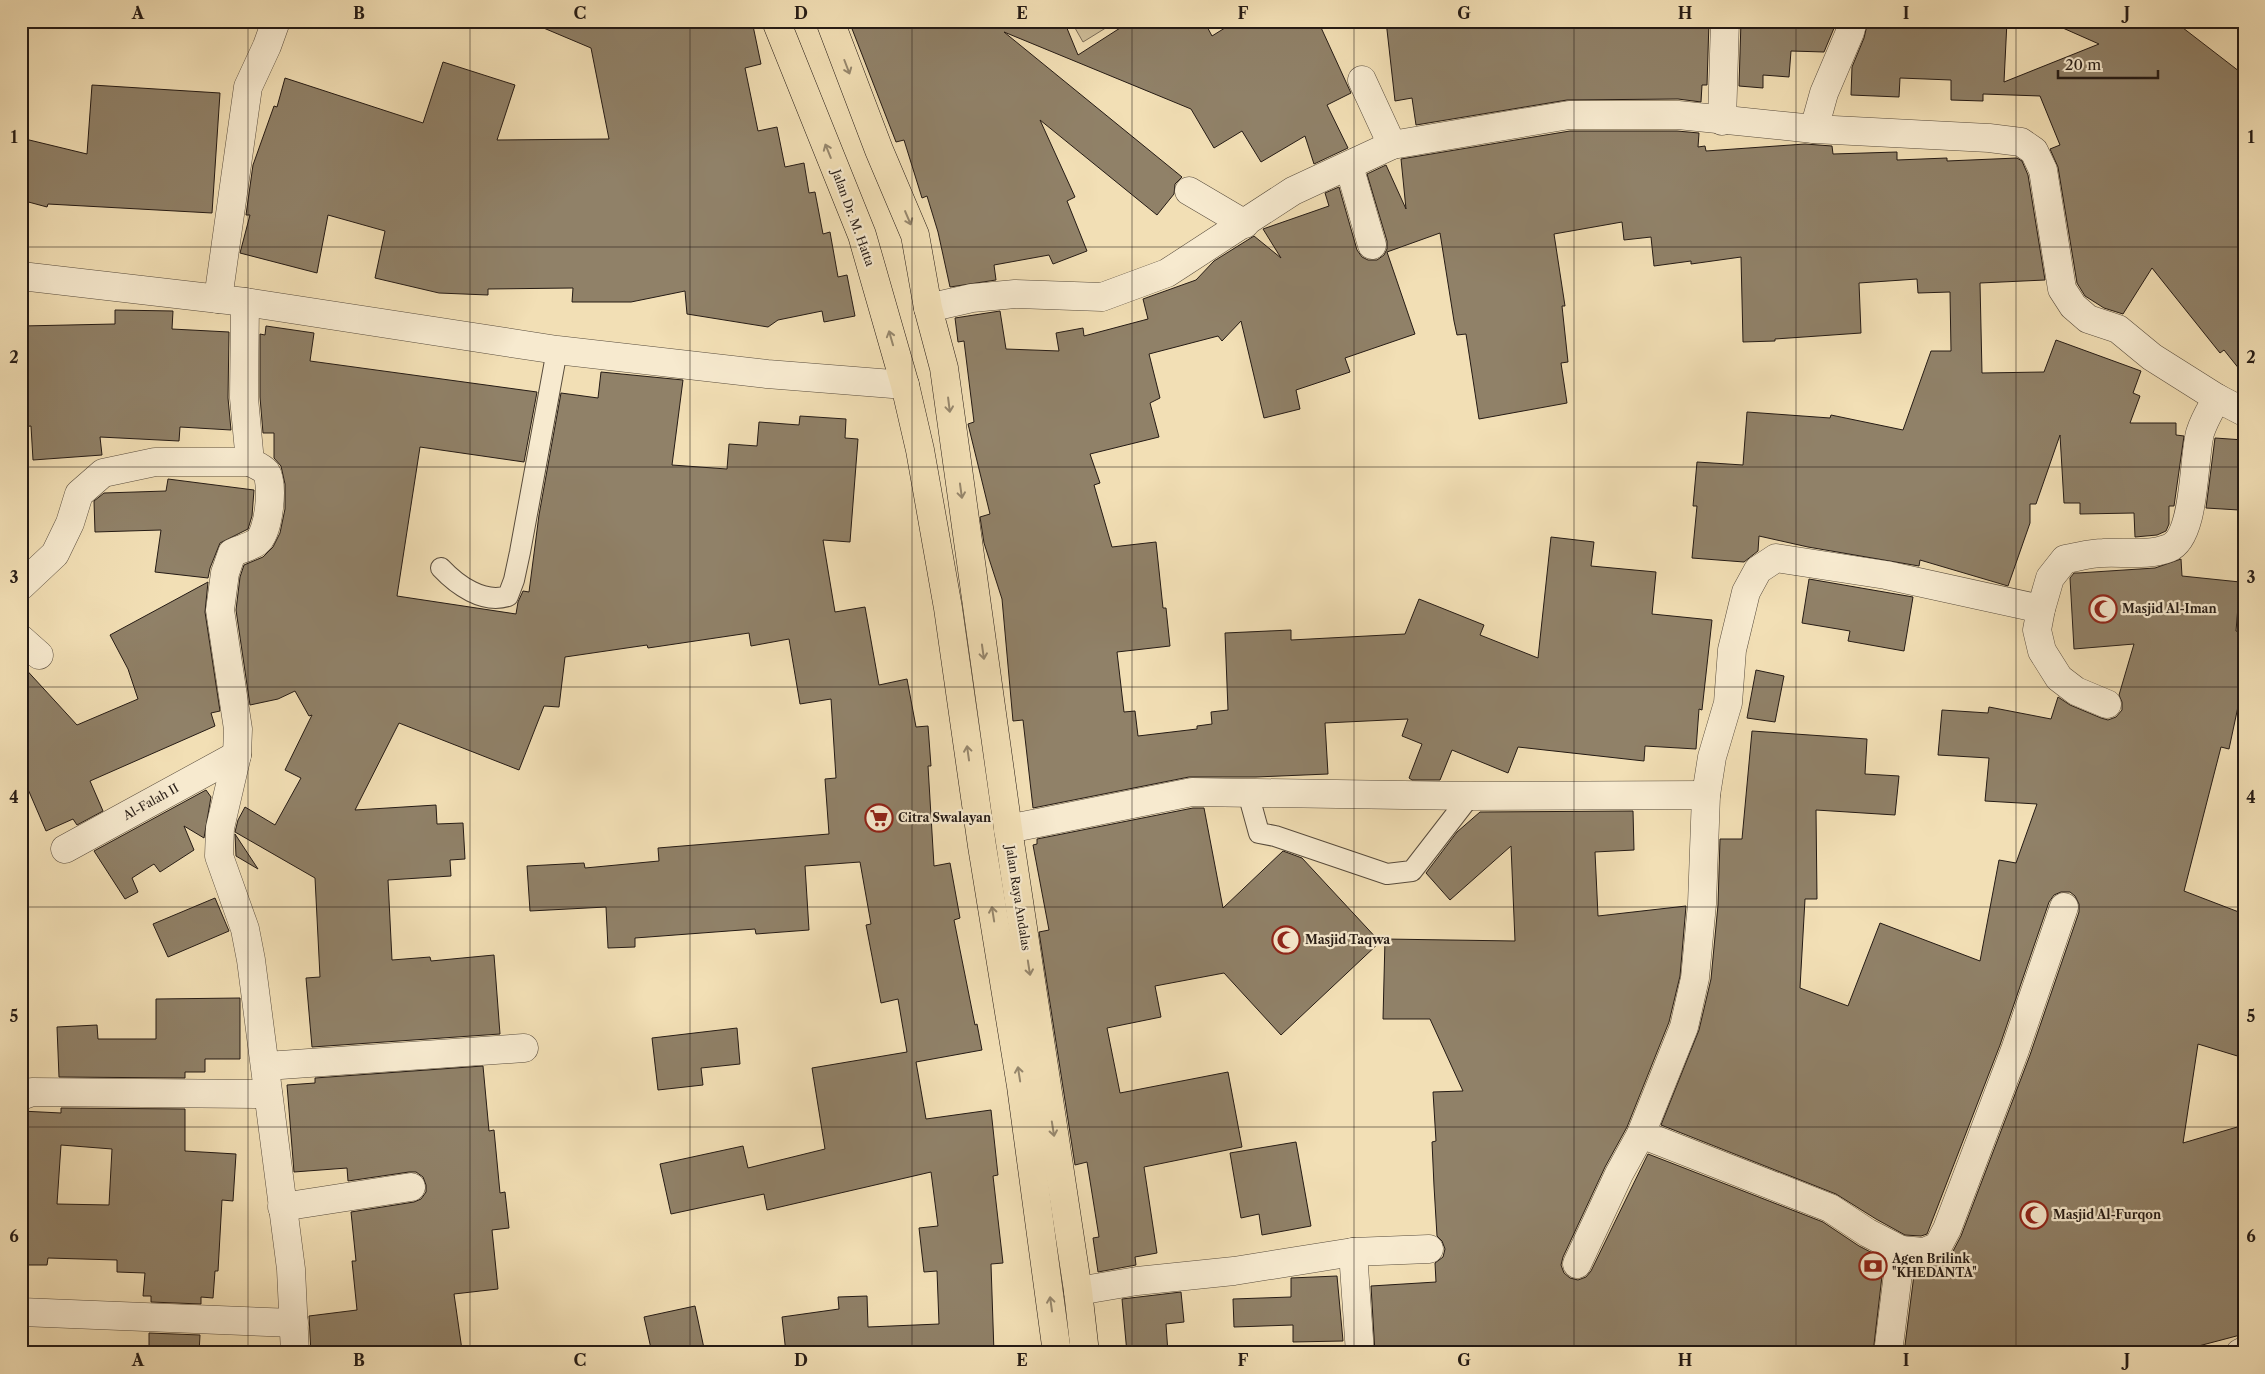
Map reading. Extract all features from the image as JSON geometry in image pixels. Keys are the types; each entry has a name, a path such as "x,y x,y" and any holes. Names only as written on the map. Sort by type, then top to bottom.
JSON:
{"main road":[{"name":"Jalan Dr. M. Hatta","path":"776,21 862,235 905,385 920,450 948,608 982,846 1021,1086 1057,1353"},
{"path":"830,21 879,150 915,235 928,308"},
{"name":"Jalan Raya Andalas","path":"928,308 944,368 1008,829 1078,1291 1085,1353"}],"street":[{"path":"218,299 248,87 276,21"},
{"path":"1722,121 1725,21"},
{"path":"1814,129 1824,93 1853,21"},
{"path":"1362,80 1392,145"},
{"path":"928,308 972,298 1015,294 1102,297 1167,274 1245,224 1293,190 1392,145 1569,115 1678,115 1814,129 1989,138 2021,142 2034,151 2043,170 2062,289 2073,306 2088,319 2118,329 2152,357 2244,412"},
{"path":"1349,166 1372,245"},
{"path":"1189,191 1245,224"},
{"path":"21,276 245,302 557,350 767,374 905,385"},
{"path":"245,302 244,398 250,462"},
{"path":"2108,704 2076,691 2059,678 2042,651 2037,630 2050,578 2065,558 2101,553 2160,551 2170,548 2178,541 2187,520 2200,434 2206,418 2218,398"},
{"path":"21,586 55,554 70,523 79,494 103,473 155,462 250,462 266,471 269,480 268,522 264,533 257,541 232,553 225,573 220,610 238,729 237,755 220,828 219,856 245,929 266,1066 291,1268 295,1353"},
{"path":"1578,1264 1619,1174 1641,1134 1684,1027 1695,978 1702,904 1706,795 1712,757 1728,703 1732,650 1746,592 1758,570 1776,558 1886,575 2041,609"},
{"name":"Al-Falah II","path":"65,849 237,755"},
{"path":"1008,829 1192,792 1470,796 1706,795"},
{"path":"1641,1134 1830,1208 1868,1233 1901,1250 1924,1252 1938,1246 1947,1229 2015,1050 2064,907"},
{"path":"266,1066 524,1048"},
{"path":"21,1096 32,1092 268,1094"},
{"path":"282,1207 411,1188"},
{"path":"1078,1291 1234,1271 1353,1252 1429,1249"},
{"path":"1888,1353 1901,1250"},
{"path":"1353,1252 1360,1353"},
{"path":"21,1312 294,1323"},
{"path":"2240,1353 2244,1351"}],"lane":[{"path":"441,568 456,584 473,592 498,599 508,596 514,580 520,552 557,350"},
{"path":"1248,793 1259,833 1275,836 1387,874 1412,871 1470,796"}],"shaded area":[{"path":"1071,21 1117,21 1083,42"}],"building":[{"path":"527,21 752,21 761,64 745,68 758,131 777,127 785,167 804,163 809,193 815,192 823,234 830,232 838,277 847,275 855,316 824,322 822,311 778,320 768,327 687,314 685,291 631,302 572,302 573,288 488,289 488,295 439,293 375,278 385,231 328,215 317,273 240,253 250,215 246,215 253,165 274,106 277,107 285,78 423,123 443,62 515,85 497,140 609,139 591,48"},
{"path":"849,21 1064,21 1078,55 1131,21 1204,21 1212,36 1236,21 1318,21 1351,93 1327,105 1348,148 1314,164 1305,136 1261,162 1242,131 1214,148 1191,109 1004,32 1182,177 1175,184 1174,194 1157,215 1040,120 1075,197 1067,201 1087,251 1053,264 1049,255 994,265 996,280 950,287 938,232 927,196 922,198 904,140 896,142"},
{"path":"1386,21 1709,21 1707,85 1702,85 1701,102 1678,99 1567,100 1416,125 1412,98 1395,101"},
{"path":"1741,21 1837,21 1824,52 1791,51 1789,77 1763,75 1763,88 1739,86"},
{"path":"1868,21 2007,21 2004,82 2099,44 2047,21 2174,21 2244,75 2244,375 2224,350 2220,353 2152,268 2123,314 2104,308 2085,296 2077,283 2058,167 2050,149 2060,145 2040,96 1983,94 1983,101 1951,100 1951,80 1900,78 1899,97 1851,95 1852,67 1864,38"},
{"path":"92,85 220,93 212,213 48,204 47,207 21,200 21,138 87,154"},
{"path":"1570,131 1677,131 1699,133 1698,147 1705,146 1706,151 1805,144 1832,146 1833,154 1897,152 1897,160 1947,158 1947,161 2017,158 2022,161 2028,175 2045,280 1980,283 1982,373 2044,372 2056,340 2141,371 2133,393 2140,396 2130,423 2176,423 2176,435 2184,436 2174,506 2169,506 2169,524 2166,531 2157,535 2135,537 2134,513 2080,514 2080,503 2064,503 2060,435 2036,504 2030,504 2030,523 2008,586 1920,560 1919,566 1808,547 1759,536 1758,551 1744,562 1692,558 1697,506 1693,506 1697,462 1743,465 1747,412 1830,418 1831,415 1903,430 1931,351 1951,351 1950,292 1918,293 1917,279 1859,283 1861,333 1743,342 1741,257 1691,264 1691,261 1654,266 1651,237 1624,240 1622,222 1554,234 1565,306 1562,306 1568,362 1561,363 1567,403 1479,419 1466,334 1457,335 1440,233 1387,252 1415,334 1345,358 1350,372 1296,390 1300,409 1264,418 1241,321 1222,341 1218,336 1149,354 1160,398 1150,403 1159,437 1090,454 1100,483 1094,485 1112,547 1156,542 1163,608 1166,608 1170,646 1117,652 1124,712 1135,711 1138,736 1197,729 1197,726 1212,724 1211,712 1228,710 1225,633 1291,630 1291,640 1405,634 1419,599 1484,625 1480,635 1538,658 1551,537 1594,542 1591,566 1656,572 1652,614 1712,620 1702,710 1699,709 1696,749 1645,746 1644,761 1518,747 1508,773 1452,750 1440,780 1412,780 1409,778 1422,744 1402,736 1408,719 1325,723 1328,774 1189,777 1033,808 1023,720 1013,721 1002,599 984,543 980,517 990,514 968,424 974,422 964,341 958,342 955,318 1000,311 1006,349 1059,351 1056,333 1083,328 1084,336 1148,319 1143,299 1196,280 1214,261 1254,236 1281,258 1263,229 1329,206 1325,193 1339,187 1357,250 1362,257 1368,260 1377,260 1384,255 1387,249 1387,241 1367,174 1386,165 1406,209 1401,159"},
{"path":"115,310 173,311 172,329 229,332 228,398 231,430 180,427 179,441 100,437 102,455 33,460 31,426 21,427 21,390 24,390 22,326 115,324"},
{"path":"266,326 314,333 310,361 537,392 524,462 420,447 397,596 516,614 518,602 523,591 529,592 539,515 561,393 598,398 601,372 683,380 672,465 727,469 729,444 757,446 759,422 799,425 800,416 846,419 845,438 858,439 850,542 823,540 835,612 865,607 879,685 907,679 916,727 928,726 931,766 928,766 934,866 950,863 960,918 954,920 975,1025 977,1024 982,1050 916,1062 926,1119 991,1110 998,1175 993,1176 1003,1263 991,1264 994,1353 786,1353 782,1317 839,1309 838,1297 867,1296 868,1327 939,1324 937,1271 924,1272 919,1228 938,1226 931,1172 767,1210 764,1194 671,1214 660,1164 743,1146 748,1168 825,1149 812,1068 907,1052 898,999 881,1003 866,925 871,924 860,862 805,866 809,930 756,934 755,929 635,938 635,947 608,948 606,907 530,911 527,866 584,863 585,868 659,861 658,848 829,834 825,779 836,778 831,699 800,704 789,639 751,646 749,633 648,648 647,645 565,657 559,707 544,706 519,770 399,723 355,810 436,805 437,824 463,823 465,859 450,860 451,876 388,880 392,960 430,957 431,961 494,955 500,1034 312,1047 306,978 320,977 315,878 235,832 238,820 245,807 275,825 301,778 285,770 312,715 309,716 295,691 278,699 250,705 236,610 240,577 244,565 263,557 273,547 280,533 285,509 285,484 281,466 274,458 274,433 263,433 260,397 260,334 265,335"},
{"path":"2215,438 2244,440 2239,510 2206,508"},
{"path":"168,479 254,490 252,516 248,529 220,543 208,578 155,572 161,530 95,532 94,501 104,493 166,491"},
{"path":"2181,559 2182,576 2240,582 2236,631 2244,633 2244,703 2239,702 2229,749 2221,747 2184,891 2244,914 2244,1058 2198,1044 2183,1143 2244,1125 2244,1334 2172,1353 1904,1353 1915,1267 1930,1266 1945,1260 1952,1253 1961,1236 2030,1055 2079,912 2079,904 2075,896 2070,892 2061,892 2054,895 2049,902 2000,1045 1927,1234 1921,1236 1905,1235 1836,1194 1661,1125 1699,1030 1711,979 1718,905 1720,839 1742,839 1752,731 1867,739 1865,774 1899,776 1895,815 1816,810 1817,899 1805,899 1800,988 1848,1006 1880,923 1980,961 1999,860 2016,863 2037,804 1985,801 1989,758 1938,755 1942,710 1988,713 1989,707 2051,719 2058,697 2070,705 2101,718 2108,720 2116,717 2122,710 2122,702 2119,695 2134,644 2074,649 2070,578 2074,573 2155,568"},
{"path":"1809,579 1913,597 1904,651 1848,641 1850,631 1802,623"},
{"path":"208,582 205,612 220,711 211,713 215,726 90,781 103,811 77,825 73,819 46,831 21,773 21,664 77,725 138,699 128,669 110,635"},
{"path":"1756,670 1784,676 1775,722 1747,718"},
{"path":"206,790 211,797 204,838 184,826 194,850 160,872 154,864 132,878 138,892 125,899 94,851"},
{"path":"1193,808 1204,808 1223,908 1283,851 1302,858 1380,942 1281,1035 1224,973 1155,986 1161,1017 1107,1028 1120,1093 1228,1072 1242,1147 1144,1167 1157,1253 1135,1257 1136,1265 1098,1272 1093,1238 1099,1237 1087,1162 1075,1165 1039,932 1049,930 1033,845 1037,844 1037,839"},
{"path":"1633,811 1634,850 1595,852 1598,916 1686,906 1680,976 1669,1022 1627,1127 1605,1167 1563,1257 1561,1265 1564,1273 1570,1278 1578,1280 1586,1277 1591,1271 1648,1154 1823,1222 1859,1246 1884,1259 1873,1353 1375,1353 1371,1286 1436,1282 1435,1263 1443,1257 1445,1249 1442,1241 1437,1236 1432,1142 1436,1141 1433,1092 1463,1091 1430,1019 1383,1019 1385,939 1515,941 1511,846 1450,900 1426,873 1457,832 1480,812"},
{"path":"235,834 258,869 236,856"},
{"path":"215,898 229,931 168,957 153,924"},
{"path":"240,998 240,1059 205,1059 205,1072 185,1072 185,1078 59,1077 57,1027 97,1025 98,1039 156,1039 156,999"},
{"path":"737,1028 740,1064 701,1068 703,1085 658,1090 652,1038"},
{"path":"483,1066 489,1131 494,1130 500,1193 505,1192 509,1228 492,1230 498,1289 454,1294 462,1350 437,1353 311,1353 309,1316 357,1310 352,1261 356,1261 351,1212 414,1202 421,1199 426,1192 426,1185 423,1177 416,1172 348,1181 347,1168 294,1172 287,1085 315,1083 315,1078"},
{"path":"61,1108 185,1109 185,1151 236,1154 233,1201 222,1200 218,1271 215,1271 213,1298 201,1297 201,1304 151,1302 151,1296 143,1296 145,1273 117,1272 117,1260 48,1258 47,1265 21,1265 21,1111 61,1113","holes":["61,1145 112,1149 109,1205 57,1204"]},
{"path":"1296,1142 1311,1226 1262,1235 1259,1214 1241,1218 1230,1153"},
{"path":"1337,1276 1343,1341 1293,1342 1293,1325 1234,1327 1233,1299 1291,1297 1291,1278"},
{"path":"1181,1292 1184,1322 1166,1324 1168,1353 1127,1353 1122,1299"},
{"path":"695,1306 705,1353 652,1353 644,1317"},
{"path":"149,1333 200,1335 199,1353 149,1353"}],"place":[{"name":"Masjid Al-Iman","path":"2103,609"},
{"name":"Citra Swalayan","path":"879,818"},
{"name":"Masjid Taqwa","path":"1286,940"},
{"name":"Masjid Al-Furqon","path":"2034,1215"},
{"name":"Agen Brilink \"KHEDANTA\"","path":"1873,1266"}]}
